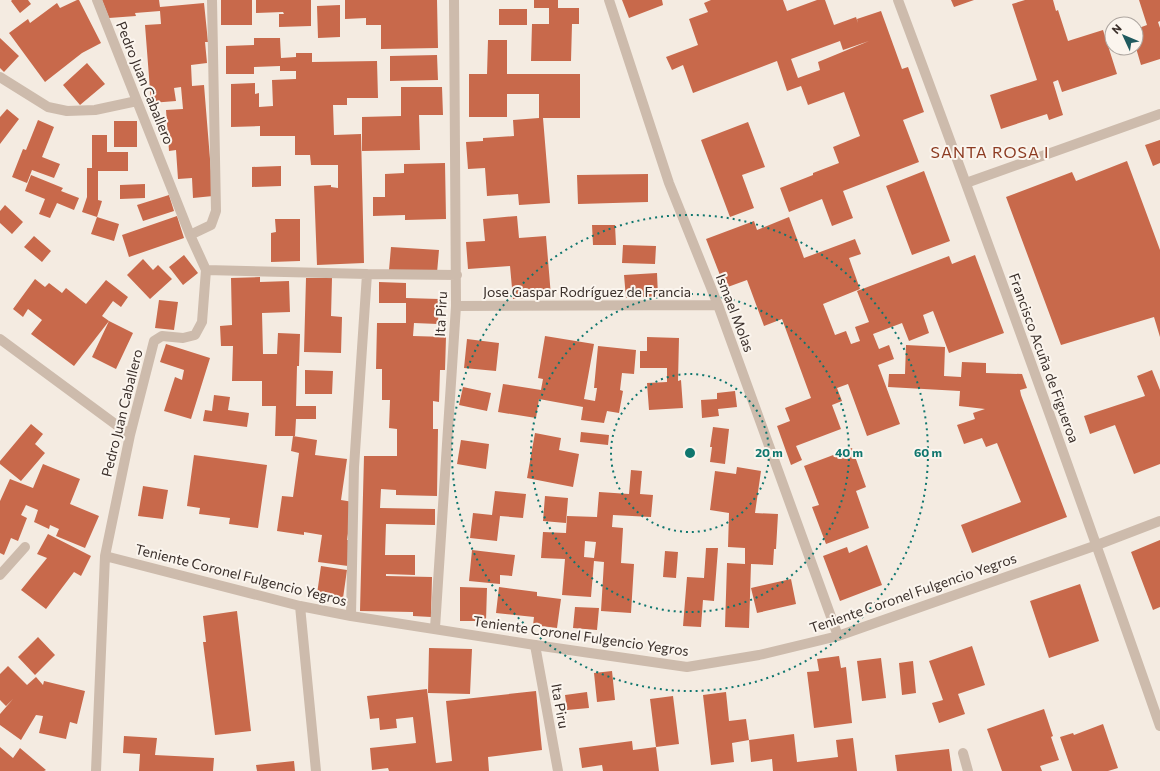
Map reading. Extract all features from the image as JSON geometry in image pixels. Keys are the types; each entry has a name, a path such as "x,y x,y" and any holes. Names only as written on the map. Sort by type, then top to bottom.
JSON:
{"street":[{"name":"Pedro Juan Caballero","path":"96,771 105,556 130,435 154,341 162,336 183,338 195,334 202,322 206,270 190,235 97,0"},
{"path":"190,235 211,225 216,211 212,0"},
{"name":"Ita Piru","path":"435,628 456,306 454,0"},
{"name":"Ismael Molas","path":"609,0 669,183 718,305 838,636"},
{"name":"Francisco Acuña de Figueroa","path":"898,0 1097,545 1160,726"},
{"path":"0,77 48,107 67,111 95,110 137,101"},
{"path":"966,183 1160,114"},
{"path":"206,270 456,275"},
{"path":"351,616 354,467 367,274"},
{"name":"Jose Gaspar Rodríguez de Francia","path":"456,306 718,305"},
{"path":"0,339 130,435"},
{"name":"Teniente Coronel Fulgencio Yegros","path":"105,556 300,606 351,616 687,667 759,655 838,636 1097,545 1160,521"},
{"path":"0,575 25,546"},
{"path":"300,606 316,771"},
{"name":"Ita Piru","path":"536,645 558,771"},
{"path":"963,753 968,771"}],"building":[{"path":"28,0 31,4 20,13 11,1"},
{"path":"79,0 101,43 82,53 45,82 9,33 28,19 30,23 57,3 60,8"},
{"path":"102,0 159,0 160,7 204,3 208,42 205,42 207,63 191,65 192,86 204,85 213,196 193,198 192,178 178,179 176,150 169,151 166,110 183,109 181,87 174,88 176,101 151,103 145,25 161,24 160,11 135,13 136,16 109,18"},
{"path":"221,0 252,0 252,25 221,25"},
{"path":"256,0 311,0 311,26 279,27 279,14 284,14 283,12 256,13"},
{"path":"345,0 437,0 438,48 381,49 381,25 366,25 366,18 345,19"},
{"path":"534,0 558,0 558,8 579,8 579,24 572,24 571,61 531,61 532,24 549,24 549,8 534,8"},
{"path":"622,0 662,0 663,5 629,18"},
{"path":"711,0 783,0 787,11 817,0 825,0 834,25 856,17 858,23 857,19 881,11 902,69 908,67 924,112 903,120 919,162 843,191 853,218 832,226 822,199 789,212 780,188 839,163 833,147 860,136 844,92 808,105 801,86 787,91 777,61 693,93 683,65 672,70 666,57 698,45 689,19 708,12 704,3","holes":["840,41 843,50 869,41 818,62 820,70 798,78 791,59"]},
{"path":"951,0 974,0 954,7"},
{"path":"1025,0 1053,0 1056,11 1058,10 1068,41 1103,30 1104,56 1111,56 1117,74 1062,92 1058,80 1053,82 1063,115 1049,120 1047,114 1001,129 990,95 1037,80 1012,4"},
{"path":"1139,0 1160,0 1160,21 1158,22 1160,28 1160,59 1141,65 1138,56 1144,56 1144,26 1147,25"},
{"path":"340,5 340,37 318,38 317,6"},
{"path":"499,9 527,9 527,25 499,25"},
{"path":"0,38 19,56 4,72 0,68"},
{"path":"254,38 280,38 281,58 296,57 296,53 312,53 312,62 377,61 378,98 347,98 347,105 333,105 334,135 361,134 364,263 317,265 314,186 331,185 331,187 338,188 338,165 311,165 310,155 295,155 295,136 260,136 260,126 231,127 231,84 255,83 255,94 259,93 259,107 273,106 272,80 296,79 296,71 280,71 280,66 254,67 254,74 226,74 226,46 254,45"},
{"path":"488,40 507,40 507,74 580,74 580,118 543,118 550,203 519,205 518,194 487,196 485,168 468,169 466,142 483,141 483,138 514,136 513,120 539,118 539,94 507,94 507,117 469,117 469,74 487,74"},
{"path":"437,55 438,80 390,81 390,56"},
{"path":"87,63 105,84 80,105 63,85"},
{"path":"401,87 442,87 443,115 419,115 420,150 362,151 362,117 401,116"},
{"path":"7,109 19,119 0,144 0,117"},
{"path":"38,120 54,127 42,157 60,164 54,178 32,170 27,183 12,177 23,149 26,150"},
{"path":"114,121 137,121 137,147 114,147"},
{"path":"748,122 765,167 742,175 754,208 730,217 701,140"},
{"path":"92,135 107,135 107,152 128,152 128,171 98,171 98,200 102,201 97,217 82,212 87,197 87,168 92,168"},
{"path":"1160,140 1160,163 1153,166 1145,145"},
{"path":"1127,161 1160,250 1160,337 1154,317 1061,345 1006,197 1072,172 1076,181"},
{"path":"445,163 446,219 405,220 405,215 373,216 373,197 385,197 385,174 404,173 404,164"},
{"path":"281,166 281,186 252,187 252,167"},
{"path":"924,171 950,241 912,255 886,186"},
{"path":"648,174 648,202 578,204 577,175"},
{"path":"31,175 63,188 61,191 79,198 74,210 57,203 50,218 39,214 45,199 25,191"},
{"path":"145,184 145,198 120,199 120,185"},
{"path":"169,195 174,211 143,221 137,205"},
{"path":"5,205 23,222 12,234 0,223 0,211"},
{"path":"177,216 184,238 129,257 122,235"},
{"path":"517,216 519,238 546,236 551,296 513,299 510,266 468,269 466,242 485,241 483,219"},
{"path":"97,217 119,224 114,241 91,234"},
{"path":"789,217 804,258 855,239 861,254 849,258 860,289 823,304 835,335 846,331 851,344 860,341 855,327 869,322 857,291 949,256 952,264 975,255 1004,333 949,353 933,311 923,315 929,333 909,341 902,323 873,334 879,349 889,345 894,359 878,365 900,424 867,436 848,384 837,388 842,401 832,405 841,429 796,446 802,460 791,465 777,426 790,421 785,408 811,398 782,319 764,326 747,280 725,288 706,239 754,221 757,230"},
{"path":"275,219 300,219 300,261 271,262 271,233 276,232"},
{"path":"592,225 615,225 616,245 593,245"},
{"path":"34,236 51,251 42,262 24,247"},
{"path":"623,245 656,246 655,264 622,263"},
{"path":"391,247 439,250 437,273 389,270"},
{"path":"184,255 198,273 183,285 169,267"},
{"path":"143,259 153,270 158,265 172,279 150,299 127,275"},
{"path":"657,273 658,296 626,298 624,275"},
{"path":"260,277 260,282 289,281 290,312 262,313 263,354 277,354 278,333 300,334 299,366 297,366 296,406 316,406 316,419 296,419 295,436 275,436 276,406 262,406 262,381 232,381 233,346 221,346 220,326 232,325 231,278"},
{"path":"306,278 332,278 331,316 342,317 341,353 304,352"},
{"path":"35,279 45,287 49,283 62,293 66,288 86,304 106,280 128,297 121,307 113,301 102,316 109,321 74,366 31,334 42,320 28,309 23,317 13,309"},
{"path":"379,282 406,283 406,298 439,299 438,324 414,323 413,336 446,337 445,370 440,370 439,402 433,401 433,429 438,429 437,496 396,495 396,490 381,489 380,508 435,509 435,525 386,524 385,555 415,555 415,575 386,574 386,576 432,577 431,617 413,616 413,612 360,611 364,456 397,456 397,429 389,428 390,400 382,400 382,369 376,369 377,323 406,323 406,303 379,303"},
{"path":"159,300 178,302 174,330 155,328"},
{"path":"109,321 133,333 116,369 92,357"},
{"path":"545,336 594,344 584,399 595,401 597,388 594,388 598,346 636,350 634,374 622,373 620,390 623,391 619,413 607,411 604,423 581,420 583,407 539,399 536,418 498,412 503,384 541,390 543,379 538,378"},
{"path":"647,337 679,338 678,381 681,380 683,408 649,410 647,383 667,382 667,368 640,368 640,351 647,351"},
{"path":"467,339 499,343 496,371 464,368"},
{"path":"166,344 210,358 191,419 164,411 175,377 182,380 184,370 160,362"},
{"path":"906,345 945,347 944,376 961,377 962,362 986,363 986,373 1022,374 1027,388 1020,390 1021,395 1067,517 972,553 961,525 1021,502 997,443 986,447 982,438 964,444 957,425 975,419 973,413 985,409 959,406 960,391 888,387 889,374 905,374"},
{"path":"305,370 333,371 332,394 305,394"},
{"path":"1152,370 1160,390 1160,464 1134,474 1115,425 1090,434 1084,416 1145,396 1137,376"},
{"path":"463,387 491,393 487,411 459,405"},
{"path":"735,391 737,407 718,409 719,416 702,418 701,400 717,399 717,393"},
{"path":"214,395 230,397 228,410 249,413 247,427 203,421 205,410 212,411"},
{"path":"31,424 43,434 35,444 45,453 21,481 0,464 0,461"},
{"path":"713,427 729,429 725,464 710,462 712,447 710,447"},
{"path":"581,432 609,435 608,445 580,442"},
{"path":"535,433 561,438 559,450 579,454 573,487 527,478"},
{"path":"293,436 317,440 315,455 347,459 341,500 353,502 347,540 352,540 348,566 318,562 322,535 304,532 304,535 277,531 282,496 293,497 299,453 291,451"},
{"path":"461,440 489,444 486,469 457,464"},
{"path":"852,448 866,487 856,491 869,528 826,544 812,507 819,505 804,466"},
{"path":"194,455 267,465 258,528 229,524 230,518 199,514 200,508 187,506"},
{"path":"43,464 80,479 70,504 99,516 85,548 56,536 59,529 50,525 49,529 34,522 38,510 26,505 21,515 27,518 18,541 11,538 4,555 0,553 0,501 10,479 33,488"},
{"path":"737,467 761,471 755,513 778,514 776,549 774,549 773,565 751,564 749,628 725,627 727,563 745,564 745,548 728,547 729,513 710,510 715,471 736,474"},
{"path":"631,470 642,471 640,494 653,495 651,517 613,515 612,527 623,528 621,563 634,564 631,613 601,611 604,562 594,561 591,597 562,595 565,559 541,558 543,532 566,533 567,516 597,517 599,492 629,494","holes":["585,541 596,542 594,558 584,557"]},
{"path":"143,486 168,490 163,519 138,516"},
{"path":"495,491 526,494 523,518 500,516 497,541 470,538 473,513 492,515"},
{"path":"545,496 568,498 566,523 543,521"},
{"path":"48,534 91,556 81,576 74,572 46,609 21,590 47,558 37,554"},
{"path":"1160,540 1160,607 1153,610 1131,552"},
{"path":"867,545 882,585 840,601 823,556 847,547 849,553"},
{"path":"706,548 718,548 714,601 703,600 701,627 683,626 687,577 704,578"},
{"path":"472,550 515,555 512,576 500,575 500,584 469,581"},
{"path":"665,551 678,552 676,578 663,577"},
{"path":"321,566 347,570 343,598 317,594"},
{"path":"791,579 796,604 757,613 751,588"},
{"path":"1080,584 1099,641 1049,658 1030,601"},
{"path":"460,587 487,588 486,621 460,621"},
{"path":"499,587 537,592 537,596 561,599 557,628 533,625 534,617 496,613"},
{"path":"575,607 599,608 597,630 573,628"},
{"path":"237,611 251,731 215,735 203,642 206,642 203,616"},
{"path":"38,637 55,655 35,675 18,657"},
{"path":"972,646 985,685 958,694 965,714 939,723 932,703 943,700 929,661"},
{"path":"429,648 472,649 470,694 428,693"},
{"path":"839,656 841,668 846,667 852,723 814,728 807,672 819,671 817,659"},
{"path":"881,658 886,698 862,701 857,661"},
{"path":"913,661 916,693 902,695 899,663"},
{"path":"8,666 27,685 36,677 43,685 44,681 85,691 77,724 70,722 66,739 39,733 43,716 36,715 21,740 0,725 0,714 13,699 6,706 0,700 0,674"},
{"path":"612,671 615,700 597,702 594,673"},
{"path":"427,689 436,763 452,761 446,701 536,691 542,750 488,757 489,771 389,771 388,768 372,770 370,748 416,743 413,717 396,719 397,728 380,730 379,718 370,719 367,696"},
{"path":"587,692 589,708 567,710 565,695"},
{"path":"726,692 729,721 746,719 749,740 732,743 734,762 711,765 703,695"},
{"path":"673,696 679,744 656,747 650,699"},
{"path":"1044,709 1059,760 1040,766 1042,771 1002,771 987,729"},
{"path":"1103,724 1118,768 1108,771 1072,771 1060,737 1073,733 1074,735"},
{"path":"794,734 797,762 838,757 836,740 853,738 857,771 773,771 772,759 751,762 749,740"},
{"path":"124,736 157,738 155,755 214,758 213,771 139,771 140,754 123,753"},
{"path":"632,741 633,750 656,747 659,771 603,771 602,765 582,768 579,748"},
{"path":"0,747 13,758 20,748 46,770 0,771"},
{"path":"949,749 952,771 897,771 895,755"},
{"path":"294,761 295,771 257,771 256,765"}],"district":[{"name":"SANTA ROSA I","path":"990,152"}]}
